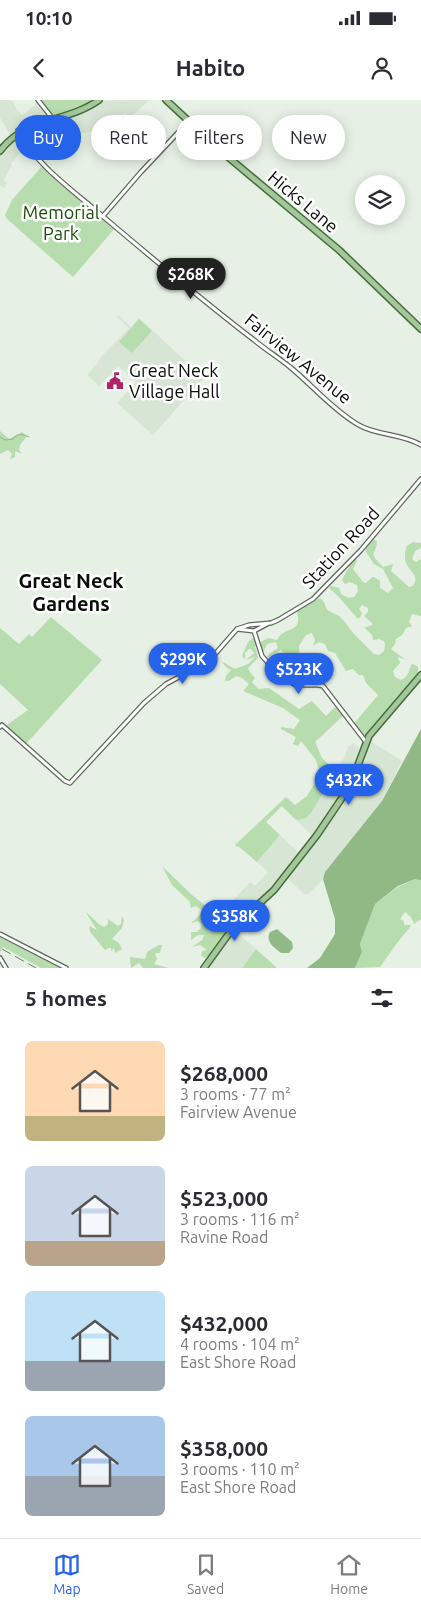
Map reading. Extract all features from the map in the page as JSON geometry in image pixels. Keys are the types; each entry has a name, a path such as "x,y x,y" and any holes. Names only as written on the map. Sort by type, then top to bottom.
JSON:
{"main road":[{"path":"61,115 95,100"},
{"path":"64,115 84,110 99,100"},
{"name":"Hicks Lane","path":"166,100 182,115"},
{"path":"0,146 8,136 15,132"},
{"path":"0,150 15,134"},
{"name":"Hicks Lane","path":"232,160 339,250 421,328"},
{"path":"204,968 233,928 271,894 317,835 350,786 366,742 378,724 421,675"}],"street":[{"path":"38,100 50,115"},
{"path":"102,216 176,135"},
{"name":"Fairview Avenue","path":"40,160 102,216 355,423 370,430 400,437 421,445"},
{"name":"Station Road","path":"254,631 314,599 361,550 421,479"},
{"name":"Station Road","path":"237,629 249,625 271,623"},
{"path":"1,726 65,781 70,783 144,703 166,684 209,661 237,629 254,631 262,656 280,676 296,686 318,684 323,686 366,742"},
{"path":"0,934 66,968"},
{"path":"0,958 6,968"}],"shaded area":[{"path":"0,100 11,100 21,115 15,115 15,159 4,180 7,183 4,188 0,185 0,145 10,134 0,118"},
{"path":"149,100 133,115 125,113 123,115 91,115 91,132 82,133 81,115 23,115 39,101"},
{"path":"118,315 131,327 139,318 204,378 153,435 117,403 136,382 118,366 99,386 87,375 101,357 129,328 117,317"},
{"path":"421,729 421,880 415,879 398,886 375,904 360,944 362,952 355,968 307,968 320,958 335,934 335,919 323,879 325,872 382,801"},
{"path":"367,739 402,761 382,801 325,872 323,879 309,894 304,894 285,876 233,929 256,949 242,968 204,968 233,928 219,916 250,882 255,886 268,872 257,862 280,835 301,855 314,838 294,818 323,789 344,758 348,747 353,743 363,751"},
{"path":"277,929 292,942 293,948 289,953 281,953 269,941 270,932"}],"green space":[{"path":"38,100 98,100 86,107 62,115 50,115"},
{"name":"Memorial Park","path":"43,165 115,228 73,277 7,219 5,215 12,200"},
{"path":"139,319 152,331 132,353 119,342"},
{"path":"0,431 9,439 22,432 27,436 20,445 19,450 22,454 15,451 15,457 10,459 12,454 8,450 0,454"},
{"path":"373,539 377,541 375,558 383,567 393,564 391,571 409,587 415,583 415,577 406,563 406,548 413,542 421,543 421,548 415,551 412,559 416,562 421,559 421,616 412,614 409,622 412,626 406,628 402,635 396,639 391,649 406,660 398,657 400,663 393,671 395,677 401,680 405,678 413,664 418,667 418,673 405,691 398,696 366,742 352,726 378,695 366,683 363,675 359,675 353,669 346,671 335,653 328,651 325,644 319,642 313,646 315,640 312,633 306,635 299,646 300,662 296,665 293,665 281,650 267,658 269,654 278,648 276,642 267,644 264,651 259,646 255,646 258,658 248,668 255,678 252,682 258,689 269,688 299,709 312,701 326,716 337,705 344,715 315,742 322,758 336,771 311,813 306,818 298,820 294,818 282,806 266,822 280,835 257,862 235,845 286,797 295,805 307,796 320,774 316,760 301,741 298,746 293,744 296,737 281,729 281,727 294,729 300,720 283,708 243,691 249,684 242,678 236,676 229,681 225,681 226,676 231,670 221,661 235,669 248,664 255,657 246,660 254,653 251,649 245,653 245,659 242,656 248,642 253,638 259,643 268,638 277,640 280,635 295,627 298,619 297,611 320,598 327,610 339,616 374,654 379,655 384,651 384,641 379,639 373,640 372,635 365,628 373,624 364,616 368,612 368,608 362,605 359,609 362,613 360,618 357,618 329,588 331,586 339,588 341,594 349,598 354,597 358,591 357,585 350,582 345,584 342,580 351,563 356,559 357,561 353,569 363,582 366,583 374,577 380,581 380,588 388,593 393,588 383,569 374,564 366,552 365,548"},
{"path":"51,617 102,660 25,745 4,727 28,710 0,684 0,628 19,644 29,634 32,637"},
{"path":"162,866 214,913 215,920 210,928 211,931 216,932 226,928 218,946 204,958 201,955 202,951 207,950 200,945 192,947 202,940 204,935 198,935 191,940 191,932 197,932 201,928 201,924 198,921 191,923 199,916 202,910 196,906 191,908 190,902 172,885"},
{"path":"417,878 421,880 421,919 414,924 411,917 405,912 400,919 404,921 404,925 411,926 380,967 355,968 362,952 360,944 375,904 398,887"},
{"path":"85,911 104,927 108,924 108,919 118,926 121,924 122,916 124,920 122,928 112,939 119,943 122,949 115,953 114,948 111,951 111,948 105,950 90,932 89,926 97,930"},
{"path":"0,934 66,968 41,968 3,947 0,953"},
{"path":"162,945 160,953 155,953 157,959 154,964 169,968 143,968 139,963 131,968 130,957 145,959 147,952"},
{"path":"256,949 277,968 242,968"}],"waterway":[{"path":"0,437 5,440 13,439 20,435 29,437"}],"railway":[{"path":"2,949 36,968"}],"place":[{"name":"Great Neck Village Hall","path":"115,381"}],"district":[{"name":"Great Neck Gardens","path":"71,592"}]}
